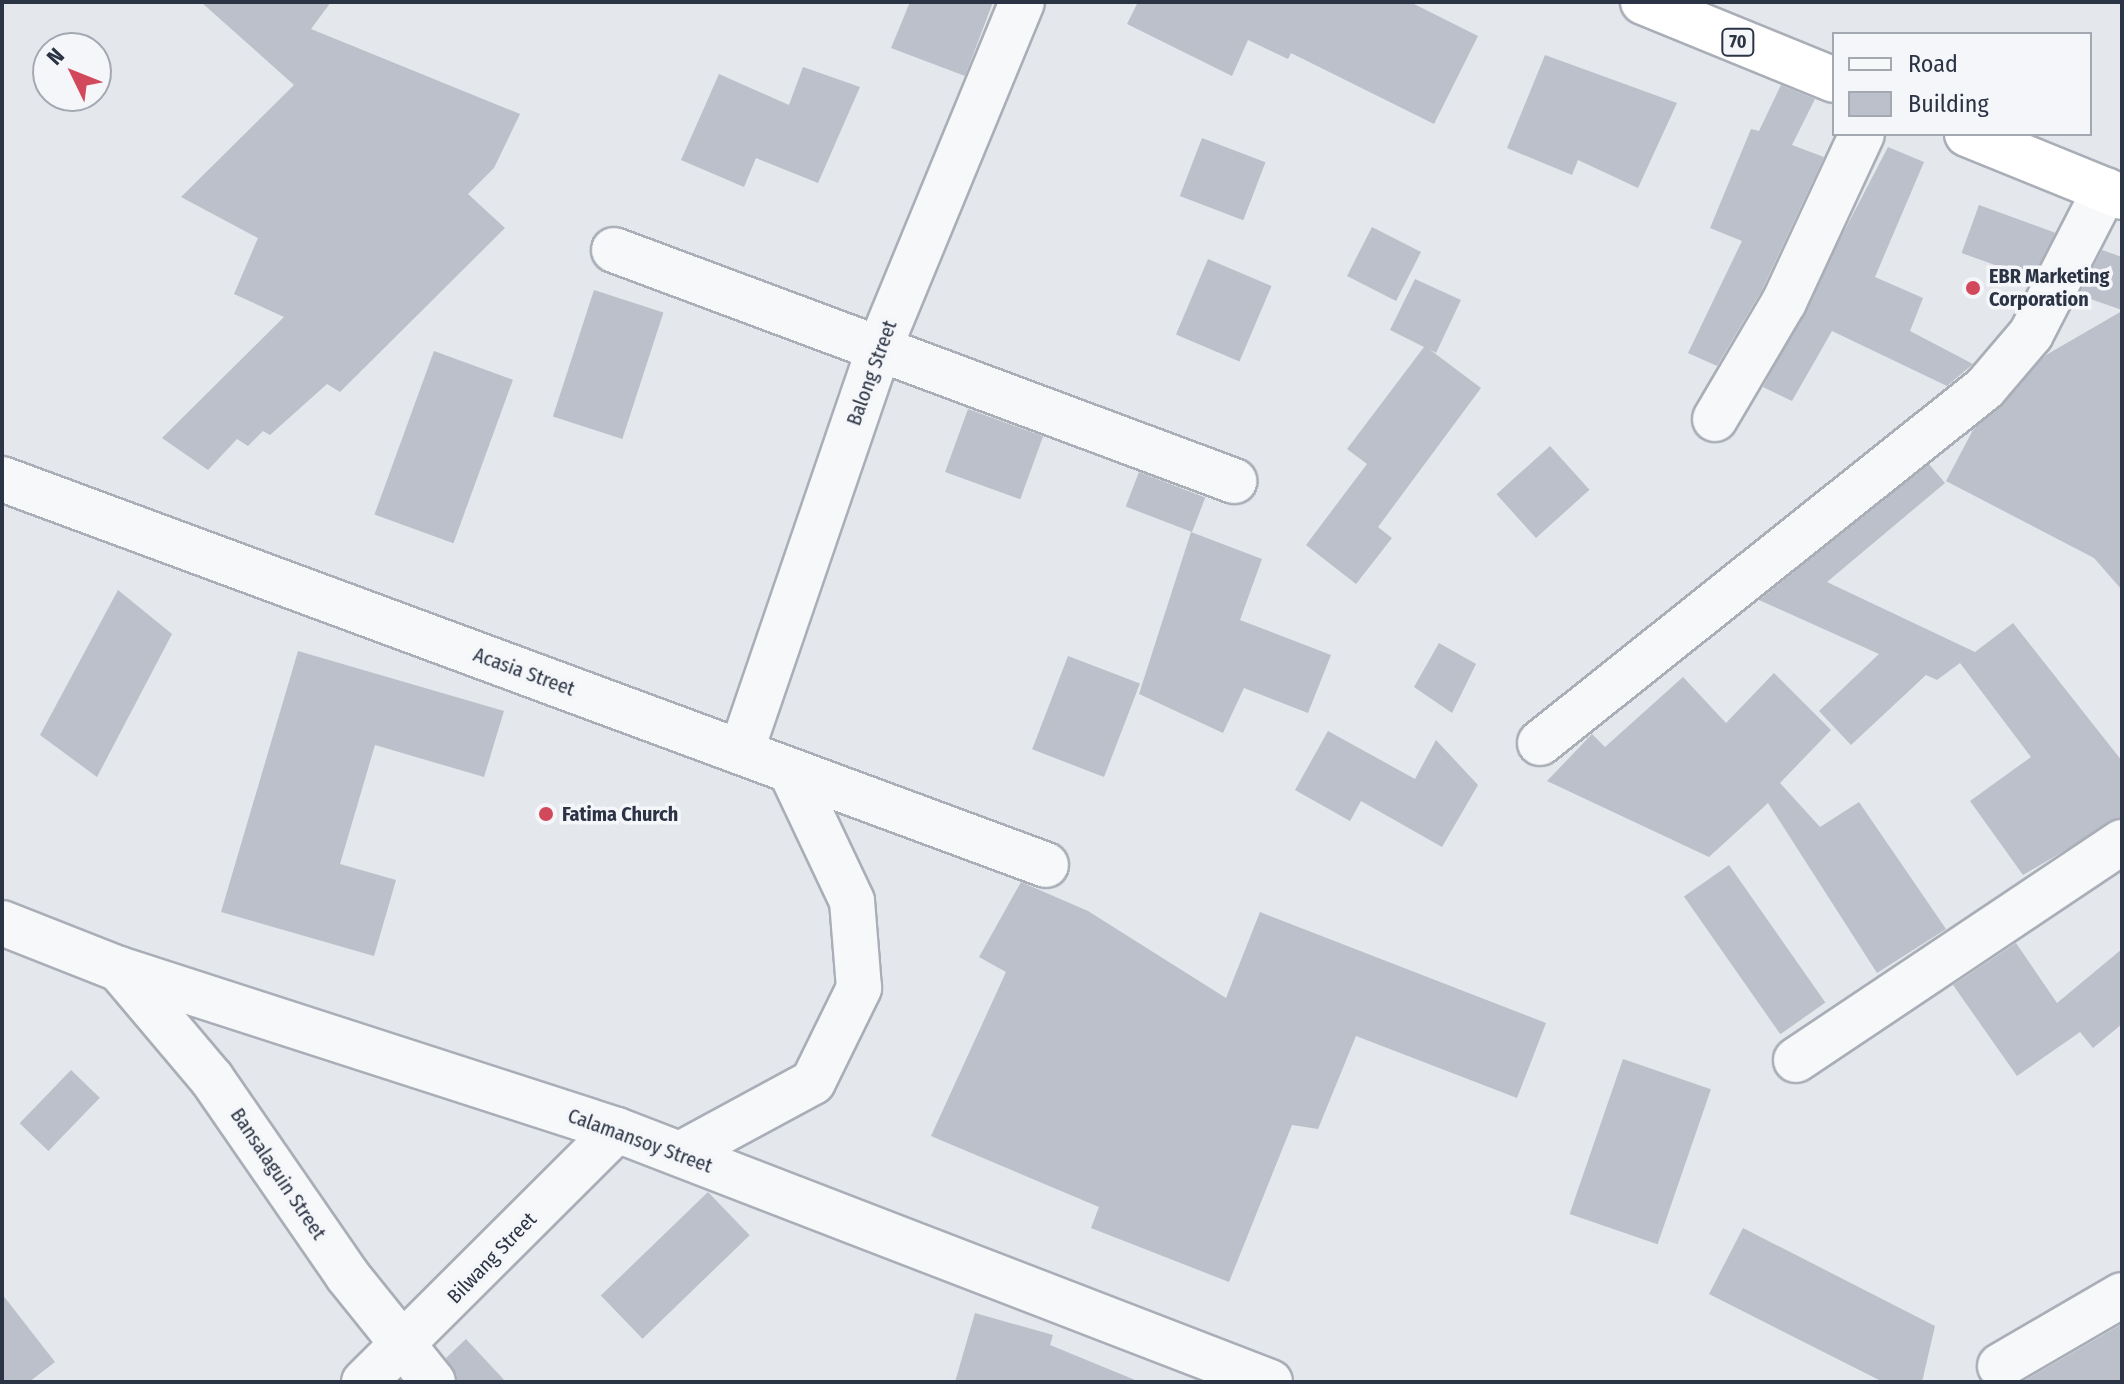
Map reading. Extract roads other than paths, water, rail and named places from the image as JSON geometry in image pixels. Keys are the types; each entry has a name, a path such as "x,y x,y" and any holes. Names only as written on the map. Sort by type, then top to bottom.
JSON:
{"highway":[{"name":"70","path":"1643,2 1832,79"},
{"path":"1972,136 2113,194"}],"street":[{"name":"Balong Street","path":"741,752 879,349 1022,2"},
{"path":"1715,419 1799,275 1861,136"},
{"path":"1540,743 1985,388 2031,334 2113,194"},
{"path":"614,250 1234,481"},
{"name":"Acasia Street","path":"2,479 741,752 793,776 1046,865"},
{"path":"680,1154 813,1082 859,988 852,901 793,776"},
{"path":"1796,1060 2122,842"},
{"name":"Calamansoy Street","path":"2,923 119,969 617,1130 1270,1382"},
{"name":"Bansalaguin Street","path":"119,969 212,1079 347,1275 408,1345 433,1382"},
{"name":"Bilwang Street","path":"364,1382 408,1345 617,1130"},
{"path":"2000,1366 2122,1295"}],"place":[{"name":"EBR Marketing Corporation","path":"1973,288"},
{"name":"Fatima Church","path":"546,814"}]}
